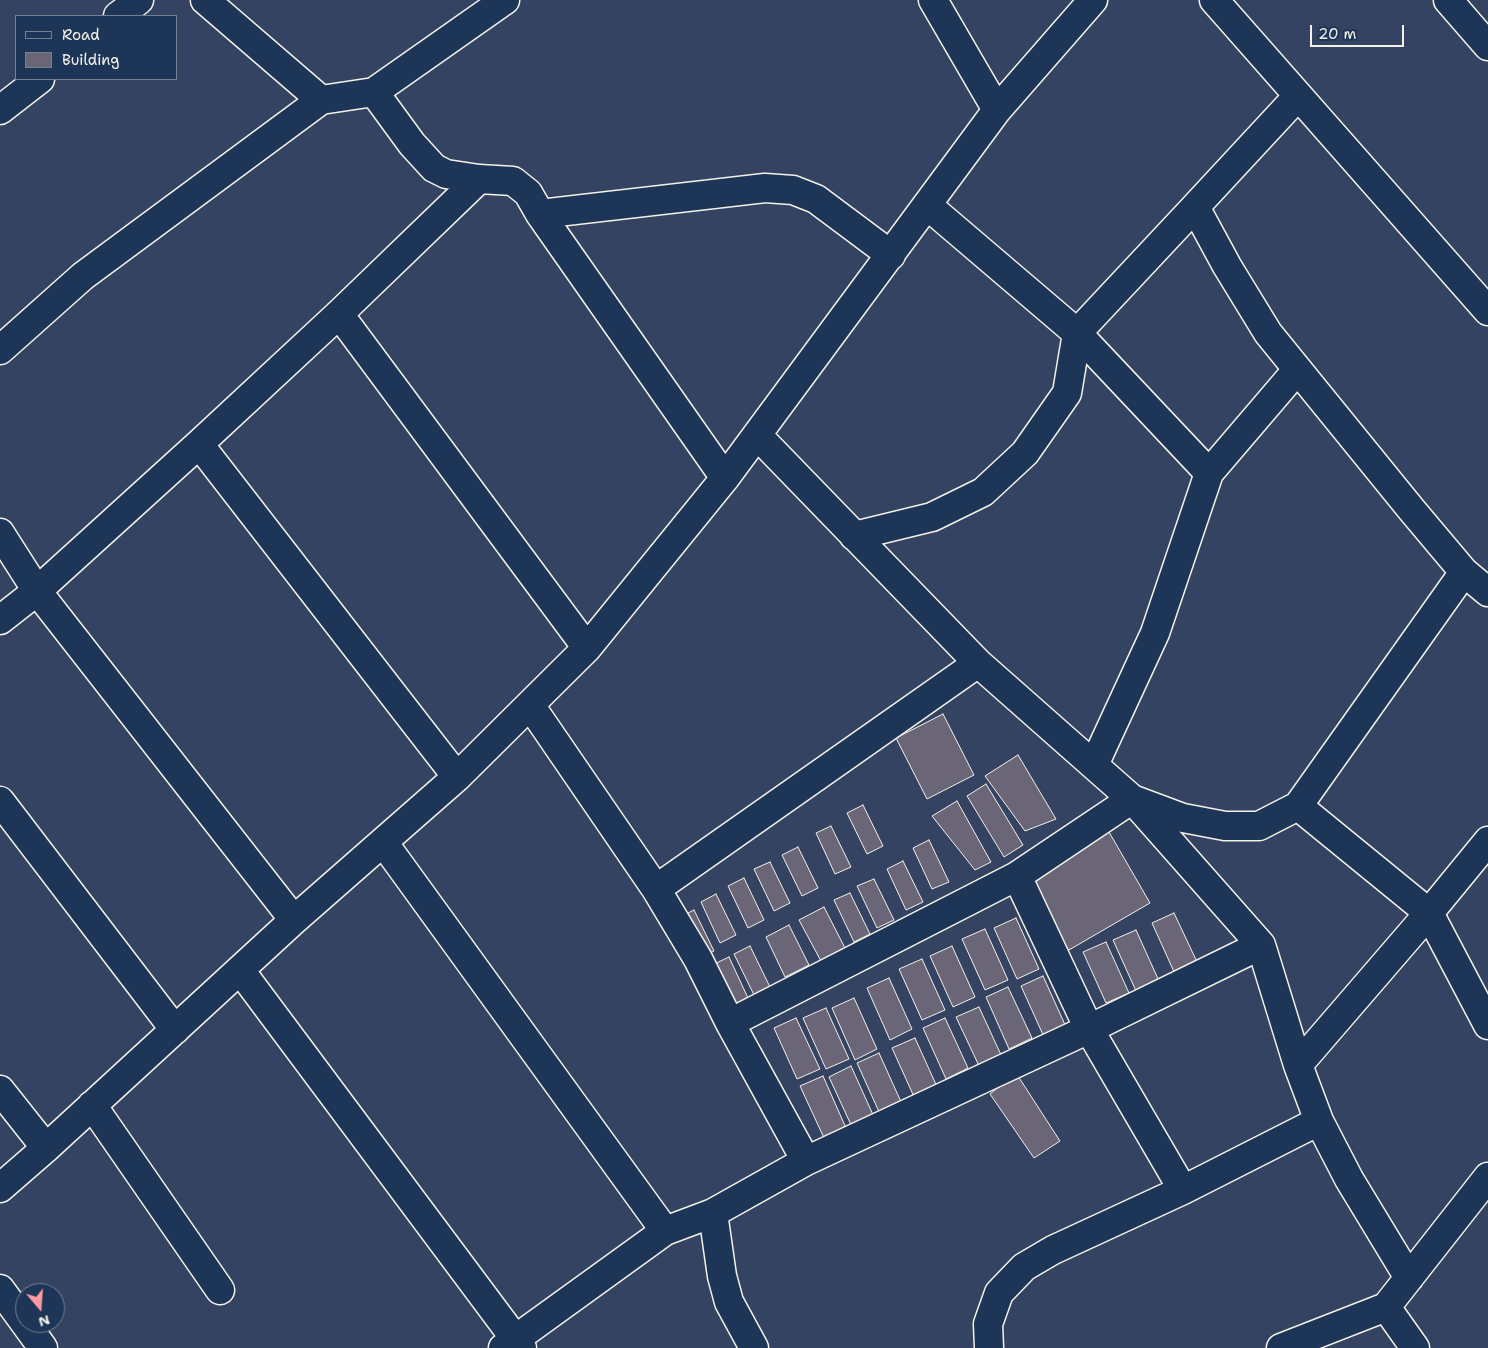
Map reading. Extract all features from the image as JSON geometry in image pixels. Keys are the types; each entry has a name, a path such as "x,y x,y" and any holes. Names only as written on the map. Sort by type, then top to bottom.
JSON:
{"street":[{"path":"119,15 139,0"},
{"path":"205,0 321,100"},
{"path":"933,0 997,110"},
{"path":"0,1188 294,920 457,777 587,648 725,478 997,110 1093,0"},
{"path":"1214,0 1488,311"},
{"path":"1448,0 1488,46"},
{"path":"0,350 83,276 321,100 374,92 494,4"},
{"path":"0,110 39,80"},
{"path":"374,92 412,144 434,168 446,174 513,182 528,193 540,214 725,478"},
{"path":"854,536 932,517 983,492 1025,453 1067,393 1077,333 1298,96"},
{"path":"0,620 37,591 199,444 339,314 479,179"},
{"path":"540,214 765,188 793,190 816,199 891,255"},
{"path":"928,205 1077,333 1209,473"},
{"path":"1195,207 1227,266 1268,333 1411,510 1464,572 1488,592"},
{"path":"339,314 587,648"},
{"path":"1094,765 1155,633 1209,473 1297,370"},
{"path":"756,435 978,663 1132,799 1262,945 1298,1065 1319,1121 1349,1179 1409,1278"},
{"path":"199,444 457,777"},
{"path":"0,533 37,591 294,920"},
{"path":"1132,799 1183,818 1225,826 1259,826 1298,806 1464,572"},
{"path":"656,889 978,663"},
{"path":"530,705 656,889 698,959 730,1023 806,1162"},
{"path":"730,1023 1017,876 1132,799"},
{"path":"0,801 174,1030"},
{"path":"1298,806 1429,913 1488,1025"},
{"path":"1298,1065 1429,913 1488,841"},
{"path":"383,842 665,1231"},
{"path":"1017,876 1089,1029 1183,1190"},
{"path":"240,970 513,1345 665,1231 713,1213 806,1162 1089,1029 1262,945"},
{"path":"0,1090 46,1148"},
{"path":"92,1105 220,1290"},
{"path":"989,1348 988,1324 999,1293 1024,1267 1053,1250 1183,1190 1319,1121"},
{"path":"1281,1348 1386,1307 1488,1177"},
{"path":"713,1213 722,1276 729,1302 754,1348"},
{"path":"0,1289 43,1348"},
{"path":"1386,1307 1415,1348"}],"building":[{"path":"943,714 974,775 927,799 896,738"},
{"path":"1018,755 1056,819 1025,831 985,776"},
{"path":"986,784 1023,845 1004,857 967,796"},
{"path":"957,801 991,862 975,870 932,816"},
{"path":"863,805 883,846 867,854 847,813"},
{"path":"831,826 851,867 835,874 816,833"},
{"path":"1109,832 1150,903 1062,954 1020,883"},
{"path":"929,840 949,882 932,889 913,848"},
{"path":"798,847 818,888 802,896 782,855"},
{"path":"903,861 923,902 906,910 887,869"},
{"path":"770,862 790,903 774,911 754,869"},
{"path":"744,878 764,920 748,928 728,886"},
{"path":"874,879 894,920 877,928 857,886"},
{"path":"850,893 870,934 854,942 834,900"},
{"path":"716,894 736,935 720,943 701,902"},
{"path":"824,907 846,950 822,963 799,920"},
{"path":"694,910 714,951 698,959 678,918"},
{"path":"1174,913 1198,964 1175,974 1152,923"},
{"path":"1016,918 1039,969 1017,979 994,928"},
{"path":"789,925 809,965 785,977 766,937"},
{"path":"985,929 1008,980 985,990 962,939"},
{"path":"1136,930 1159,981 1136,991 1113,940"},
{"path":"1106,942 1129,993 1106,1003 1083,952"},
{"path":"750,946 770,987 754,995 734,954"},
{"path":"952,946 975,997 953,1007 930,956"},
{"path":"729,957 748,998 732,1006 712,965"},
{"path":"922,959 945,1010 922,1020 899,969"},
{"path":"1043,976 1066,1027 1044,1037 1021,986"},
{"path":"889,978 912,1029 890,1040 867,988"},
{"path":"1008,987 1032,1038 1009,1049 986,997"},
{"path":"854,998 877,1049 855,1060 832,1008"},
{"path":"979,1007 1002,1057 980,1068 956,1017"},
{"path":"826,1008 849,1059 826,1069 803,1018"},
{"path":"796,1018 820,1069 797,1079 774,1028"},
{"path":"945,1018 968,1068 946,1079 923,1028"},
{"path":"915,1038 938,1089 915,1099 892,1048"},
{"path":"879,1053 902,1104 880,1114 857,1063"},
{"path":"851,1066 874,1117 852,1127 829,1077"},
{"path":"1016,1073 1060,1141 1034,1158 990,1094"},
{"path":"823,1076 846,1128 824,1138 800,1086"}]}
